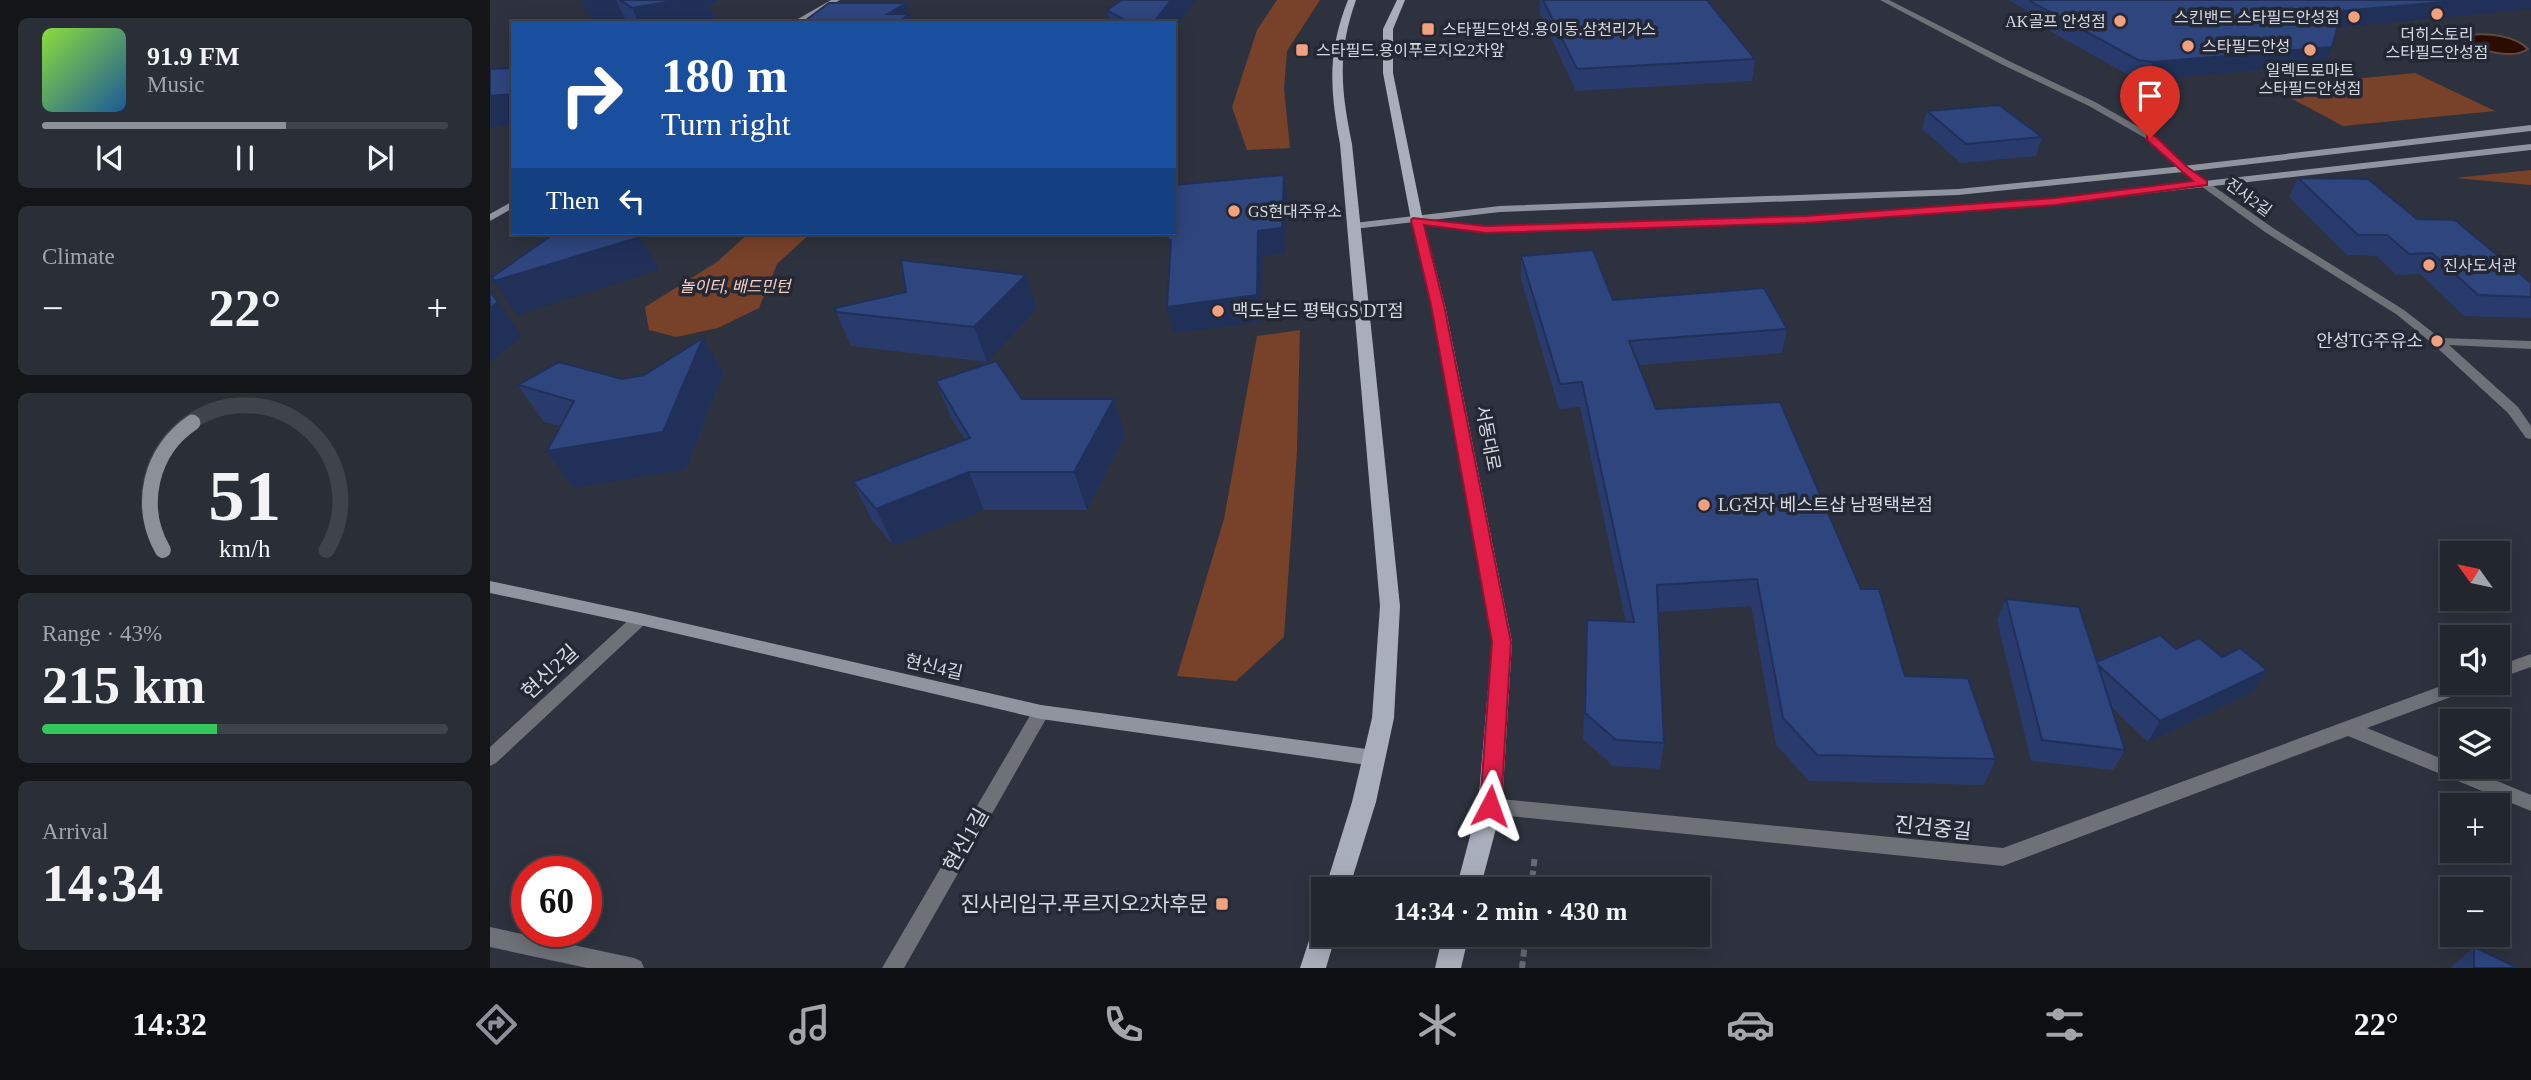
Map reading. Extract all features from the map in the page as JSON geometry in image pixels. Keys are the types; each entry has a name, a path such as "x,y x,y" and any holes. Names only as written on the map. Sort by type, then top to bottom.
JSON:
{"main road":[{"path":"1341,877 1364,802 1383,718 1390,606 1346,144 1334,84 1336,45 1352,0"},
{"name":"서동대로","path":"1401,0 1388,29 1388,73 1437,305 1502,642 1490,806 1471,877"},
{"path":"1313,968 1319,947"},
{"path":"1448,968 1454,947"}],"street":[{"path":"799,21 836,0"},
{"name":"진사2길","path":"1884,0 2092,104 2150,138 2183,169 2269,230 2400,312 2437,341 2513,410 2531,435"},
{"path":"1354,226 1500,209 1958,191 2183,169 2531,128"},
{"path":"1417,220 1486,229 1805,219 2055,201 2531,147"},
{"path":"490,218 511,205"},
{"path":"2437,341 2531,345"},
{"name":"현신4길","path":"490,587 1041,712 1374,758"},
{"name":"현신2길","path":"490,758 640,619"},
{"path":"2510,668 2531,660"},
{"name":"진건중길","path":"1490,806 2003,858 2440,694"},
{"name":"현신1길","path":"892,968 1041,712"},
{"path":"2350,729 2531,803"},
{"path":"490,937 634,968"}],"path":[{"path":"1532,877 1535,855"},
{"path":"1522,968 1524,947"}],"green space":[{"path":"1277,0 1320,0 1287,51 1284,89 1290,148 1247,150 1232,107 1257,30"},
{"path":"2415,73 2495,111 2343,126 2270,87"},
{"path":"2531,170 2531,185 2455,178"},
{"name":"놀이터, 배드민턴","path":"747,235 809,235 777,264 759,308 718,328 676,337 649,330 645,307 717,262"},
{"path":"1300,330 1297,451 1284,637 1236,681 1177,676 1224,519 1257,336"}],"shaded area":[{"path":"2484,34 2508,38 2528,49 2514,54 2488,51 2466,42 2465,37"}],"building":[{"path":"620,0 679,0 632,8"},
{"path":"1122,0 1171,0 1155,21 1126,21 1107,10"},
{"path":"1543,0 1707,0 1755,59 1577,69"},
{"name":"스타필드안성","path":"2030,0 2466,0 2342,11 2332,47 2153,62 2138,60"},
{"path":"829,3 906,3 888,14 909,14 900,21 805,21"},
{"path":"511,68 511,94 490,96 490,69"},
{"path":"1999,105 2042,137 1966,144 1927,111"},
{"path":"1284,175 1282,228 1258,231 1257,295 1167,307 1171,240 1168,240 1168,235 1176,235 1176,185"},
{"path":"2298,178 2368,179 2417,219 2455,220 2531,283 2531,297 2478,295 2432,253 2409,254 2387,235 2358,235"},
{"path":"552,235 640,237 494,281 492,277"},
{"path":"1593,250 1613,300 1764,288 1787,329 1629,341 1656,409 1780,402 1861,589 1879,589 1905,676 1968,678 1996,759 1817,755 1783,718 1757,579 1657,585 1664,743 1616,740 1585,713 1587,620 1634,622 1582,382 1560,384 1521,256"},
{"path":"901,260 1026,275 974,327 836,312 835,308 906,292"},
{"path":"490,291 498,302 490,308"},
{"path":"703,338 663,432 547,451 574,401 518,385 559,362 622,379 644,375"},
{"path":"996,361 1022,399 1114,399 1074,472 969,472 876,509 853,482 970,438 936,381"},
{"path":"2006,599 2079,607 2097,662 2160,635 2176,649 2199,638 2222,657 2240,648 2267,670 2160,721 2098,665 2125,750 2042,740"},
{"path":"2474,947 2518,968 2474,968"}],"place":[{"name":"더히스토리 스타필드안성점","path":"2437,14"},
{"name":"스킨밴드 스타필드안성점","path":"2354,17"},
{"name":"AK골프 안성점","path":"2120,21"},
{"name":"스타필드안성.용이동.삼천리가스","path":"1428,29"},
{"name":"스타필드안성","path":"2188,46"},
{"name":"스타필드.용이푸르지오2차앞","path":"1302,50"},
{"name":"일렉트로마트 스타필드안성점","path":"2310,50"},
{"name":"GS현대주유소","path":"1234,211"},
{"name":"진사도서관","path":"2429,265"},
{"name":"맥도날드 평택GS DT점","path":"1218,311"},
{"name":"안성TG주유소","path":"2437,341"},
{"name":"LG전자 베스트샵 남평택본점","path":"1704,505"},
{"name":"진사리입구.푸르지오2차후문","path":"1222,904"}],"route":[{"path":"1490,806 1502,642 1437,305 1417,220 1486,229 1805,219 2055,201 2203,183 2183,169 2150,138"}]}
